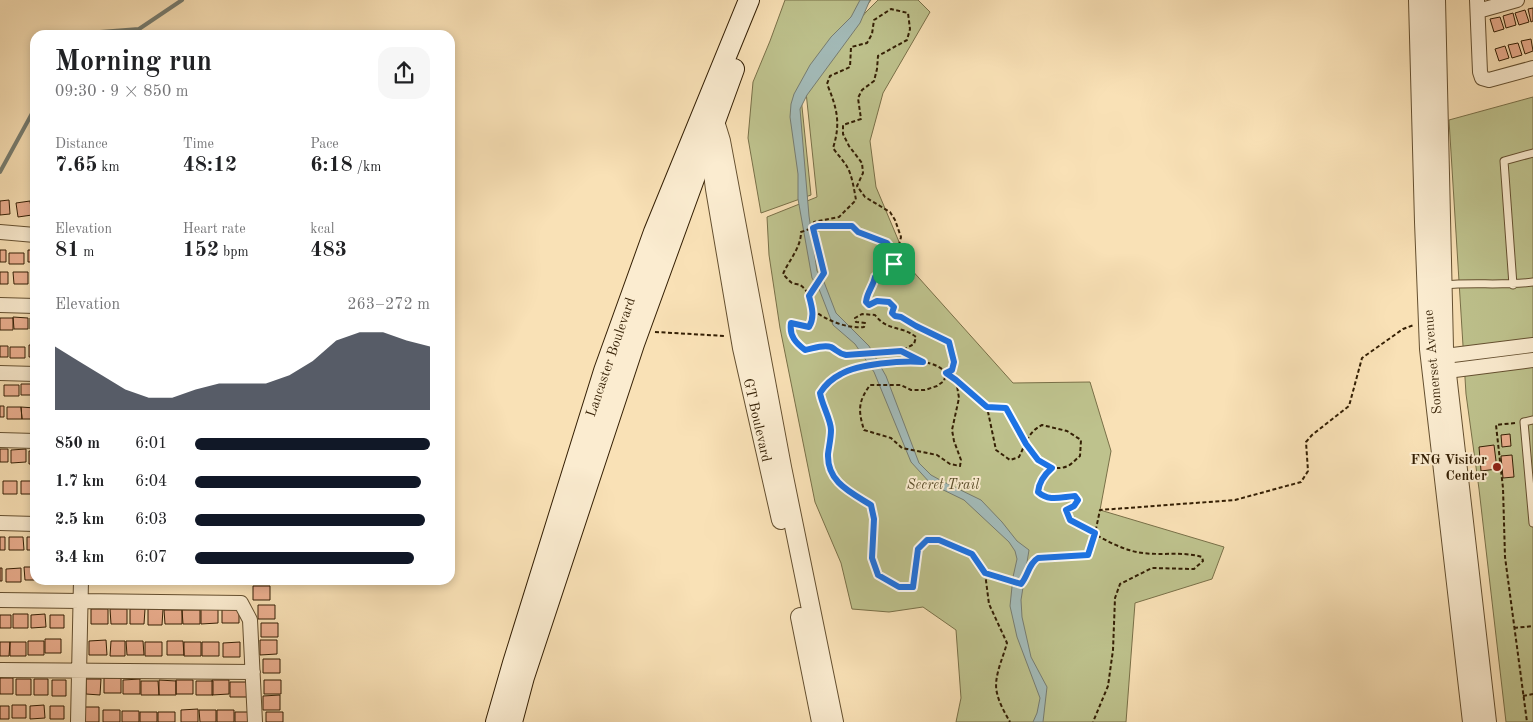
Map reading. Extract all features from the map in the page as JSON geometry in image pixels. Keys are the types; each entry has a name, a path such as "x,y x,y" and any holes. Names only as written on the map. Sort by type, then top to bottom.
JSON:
{"main road":[{"name":"Lancaster Boulevard","path":"512,722 524,677 634,344 710,139 708,112 749,0"},
{"name":"Lancaster Boulevard","path":"496,722 604,371 654,232 708,112 762,0"}],"street":[{"name":"Somerset Avenue","path":"1418,0 1434,286 1446,363 1487,722"},
{"name":"Somerset Avenue","path":"1436,0 1434,286 1428,322 1443,476 1472,722"},
{"path":"1517,0 1478,5 1480,72 1482,78 1489,80 1533,68"},
{"name":"GT Boulevard","path":"708,112 722,141 782,467 834,722"},
{"name":"GT Boulevard","path":"710,139 715,189 742,348 783,528 821,722"},
{"path":"0,232 30,235"},
{"path":"0,305 30,306"},
{"path":"1446,363 1533,345"},
{"path":"1446,363 1533,360"},
{"path":"0,373 30,374"},
{"path":"0,440 30,441"},
{"path":"0,523 30,524"},
{"path":"78,722 81,585"},
{"path":"0,600 241,603 250,620 255,722"},
{"path":"0,670 253,672"}],"lane":[{"path":"1513,285 1504,160 1533,153"},
{"path":"1434,286 1456,283 1513,285 1533,282"},
{"path":"1533,420 1524,422 1533,523"}],"path":[{"path":"809,296 824,273 811,228 814,222 839,217 856,200 853,184 846,165 839,158 834,148 838,133 838,122 833,98 827,84 830,76 850,67 851,47 867,44 872,34 874,20 891,9 908,13 910,29 907,40 878,56 874,81 862,90 858,98 861,119 843,125 843,134 853,153 862,163 863,174 857,186 865,197 890,212 895,220 900,237 894,264 875,277 874,286 869,291 866,302 869,305 877,301 889,302 894,307 892,313 895,316 901,317 949,342 954,362 952,370 946,373 944,381 937,386 925,390 911,390 901,385 870,385 862,397 859,414 864,430 891,438 907,450 937,455 950,464 960,466 961,460 952,430 958,398 956,380"},
{"path":"813,310 822,316 857,328 864,327 865,323 856,322 855,318 862,314 875,315 882,324 909,331 916,337 914,344 901,351 846,355 837,353 830,347 805,350 796,343 790,332 791,323 809,327 813,321 813,310 809,296 801,286 792,283 783,274 801,243 800,232 818,226 852,226 858,232 887,243 891,248 894,264"},
{"path":"985,573 1021,584 1033,560 1038,558 1088,555 1100,510 1235,500 1301,482 1308,472 1306,442 1312,435 1349,406 1362,358 1402,329 1428,322"},
{"path":"634,344 647,334 658,332 720,335 735,340 742,348"},
{"path":"901,351 923,362 942,368 987,407 996,450 1010,460 1020,457 1033,429 1042,425 1067,432 1080,440 1080,456 1067,466 1052,468 1046,473 1038,492 1044,497 1056,499 1075,496 1078,500 1074,506 1066,510 1070,520 1130,551 1164,555 1192,554 1202,557 1203,561 1194,569 1152,568 1120,584 1115,598 1113,650 1108,686 1093,722"},
{"path":"923,362 911,361 870,366 841,374 825,386 820,393 822,406 831,430 828,454 829,468 838,482 850,493 871,505 874,519 872,558 878,575 899,587 913,587 918,549 927,540 939,540 972,554 985,573 990,604 1007,643 996,680 996,692 1010,722"},
{"path":"987,407 1006,408 1026,444 1038,460 1052,468"},
{"path":"1524,422 1496,425 1503,488 1505,557 1527,722"},
{"path":"1514,628 1533,626"},
{"path":"1523,696 1533,694"}],"green space":[{"path":"785,0 871,0 835,45 801,97 811,195 761,213 748,138 753,82"},
{"name":"Secret Trail","path":"878,0 918,0 930,12 883,93 870,141 876,187 910,268 1013,383 1090,382 1111,451 1100,510 1224,547 1212,579 1135,603 1126,722 956,722 961,698 956,630 923,607 889,612 852,609 841,563 815,502 780,328 769,255 767,217 817,197 806,92 824,64"},
{"path":"1533,97 1533,722 1506,722 1466,394 1449,120"}],"water":[{"path":"860,0 870,0 860,23 807,95 800,109 809,216 817,271 824,282 836,313 869,346 886,376 919,463 931,475 981,500 1017,541 1029,550 1021,600 1022,617 1031,657 1047,687 1043,722 1033,722 1040,698 1017,637 1010,606 1017,559 1015,551 1009,542 964,500 931,484 911,462 874,372 855,344 833,325 819,289 812,278 798,199 798,174 790,117 791,104 794,94 810,65 831,37 851,17"}],"building":[{"path":"1533,8 1533,21 1531,22 1528,9"},
{"path":"1525,10 1529,22 1519,25 1515,13"},
{"path":"1513,13 1516,25 1506,28 1503,16"},
{"path":"1500,17 1504,29 1494,32 1490,19"},
{"path":"1531,39 1533,51 1525,54 1521,41"},
{"path":"1518,43 1522,55 1512,58 1508,45"},
{"path":"1505,46 1509,58 1499,61 1495,49"},
{"path":"9,200 10,214 0,215 0,201"},
{"path":"30,201 30,215 18,217 16,203"},
{"path":"0,250 6,250 6,262 0,262"},
{"path":"28,250 30,250 30,262 28,262"},
{"path":"9,253 24,253 24,264 9,264"},
{"path":"0,272 8,272 8,284 0,284"},
{"path":"13,272 28,272 28,284 14,284"},
{"path":"13,317 28,318 28,329 14,329"},
{"path":"0,318 13,318 13,330 0,330"},
{"path":"0,346 8,346 8,357 0,357"},
{"path":"10,347 25,347 25,358 10,358"},
{"path":"21,384 30,384 30,395 21,395"},
{"path":"4,385 19,385 19,396 4,396"},
{"path":"0,406 4,406 4,417 0,417"},
{"path":"7,407 21,407 22,419 7,419"},
{"path":"21,407 30,408 30,419 22,419"},
{"path":"1510,434 1511,446 1502,447 1501,435"},
{"path":"1494,445 1497,469 1481,471 1479,447"},
{"path":"0,449 8,449 8,462 0,462"},
{"path":"26,449 26,462 11,463 11,450"},
{"path":"1512,455 1514,477 1503,478 1501,456"},
{"path":"3,481 17,481 17,494 3,494"},
{"path":"21,481 30,481 30,494 21,494"},
{"path":"0,537 5,537 5,550 0,550"},
{"path":"9,537 23,537 24,550 9,550"},
{"path":"27,537 30,537 30,550 27,550"},
{"path":"24,567 30,567 30,580 25,580"},
{"path":"0,568 2,568 2,581 0,581"},
{"path":"21,568 21,582 6,582 6,569"},
{"path":"253,586 270,586 270,600 253,600"},
{"path":"258,605 275,605 275,619 258,619"},
{"path":"222,608 239,608 239,623 222,623"},
{"path":"91,609 108,609 108,624 91,624"},
{"path":"110,609 127,609 127,624 111,624"},
{"path":"130,609 145,609 144,624 130,624"},
{"path":"148,609 163,609 162,625 148,625"},
{"path":"201,609 218,609 218,623 201,624"},
{"path":"164,610 182,610 182,624 165,624"},
{"path":"182,610 200,610 200,624 183,624"},
{"path":"13,614 28,614 28,628 13,628"},
{"path":"45,614 46,627 31,628 31,615"},
{"path":"0,615 11,615 11,628 0,628"},
{"path":"50,615 64,615 64,628 50,628"},
{"path":"261,623 278,623 278,637 261,637"},
{"path":"45,639 61,639 61,653 45,653"},
{"path":"106,640 107,655 89,655 89,641"},
{"path":"260,640 277,640 277,654 260,655"},
{"path":"28,641 44,641 44,655 28,655"},
{"path":"111,641 125,641 125,656 110,656"},
{"path":"126,641 143,641 144,655 127,655"},
{"path":"167,641 183,641 184,655 167,655"},
{"path":"0,642 10,642 9,656 0,656"},
{"path":"10,642 26,642 26,656 10,656"},
{"path":"145,642 162,642 162,656 145,656"},
{"path":"184,642 201,642 201,656 184,656"},
{"path":"202,642 219,642 219,656 202,656"},
{"path":"240,642 240,657 223,657 223,643"},
{"path":"263,659 280,659 280,673 263,673"},
{"path":"0,678 13,678 13,694 0,694"},
{"path":"104,678 121,678 121,693 104,693"},
{"path":"16,679 31,679 31,695 16,695"},
{"path":"34,679 48,679 48,695 34,695"},
{"path":"86,679 101,679 100,695 86,694"},
{"path":"140,679 140,694 123,694 123,680"},
{"path":"52,680 66,680 66,696 52,696"},
{"path":"159,680 176,681 176,695 159,695"},
{"path":"176,680 193,680 193,694 176,694"},
{"path":"212,680 229,680 229,694 212,695"},
{"path":"264,680 281,680 281,694 264,694"},
{"path":"141,681 158,681 159,695 141,695"},
{"path":"196,681 213,681 213,695 196,695"},
{"path":"230,682 247,682 248,697 230,697"},
{"path":"280,695 280,710 263,710 263,696"},
{"path":"12,705 26,705 26,718 12,718"},
{"path":"44,705 45,718 30,719 30,706"},
{"path":"0,706 9,706 9,719 0,719"},
{"path":"50,706 64,706 64,719 50,719"},
{"path":"82,707 99,707 99,722 82,722"},
{"path":"198,709 198,722 181,722 181,710"},
{"path":"103,710 120,710 120,722 103,722"},
{"path":"199,710 216,710 216,722 200,722"},
{"path":"217,710 234,710 234,722 217,722"},
{"path":"122,711 139,711 139,722 122,722"},
{"path":"140,712 157,712 157,722 140,722"},
{"path":"158,712 175,712 175,722 158,722"},
{"path":"235,712 252,712 252,722 235,722"},
{"path":"266,712 283,712 283,722 266,722"}],"waterway":[{"path":"126,30 139,29 182,0"},
{"path":"0,172 30,117"}],"place":[{"name":"FNG Visitor Center","path":"1497,467"}],"route":[{"path":"818,226 852,226 858,232 887,243 891,248 894,264 875,277 874,286 866,296 866,302 869,305 877,301 889,302 894,307 892,313 895,316 901,317 949,342 954,362 952,370 946,373 987,407 997,406 1006,408 1026,444 1038,460 1052,468 1046,473 1038,492 1044,497 1056,499 1075,496 1078,500 1074,506 1066,510 1070,520 1095,533 1088,555 1038,558 1033,560 1021,584 985,573 972,554 939,540 927,540 918,549 913,587 899,587 878,575 872,558 874,519 871,505 850,493 838,482 829,468 828,454 831,430 822,406 820,393 825,386 850,370 888,363 923,362 901,351 846,355 837,353 830,347 805,350 796,343 790,332 791,323 809,327 813,321 813,310 809,296 824,273 813,228 818,226"}]}
